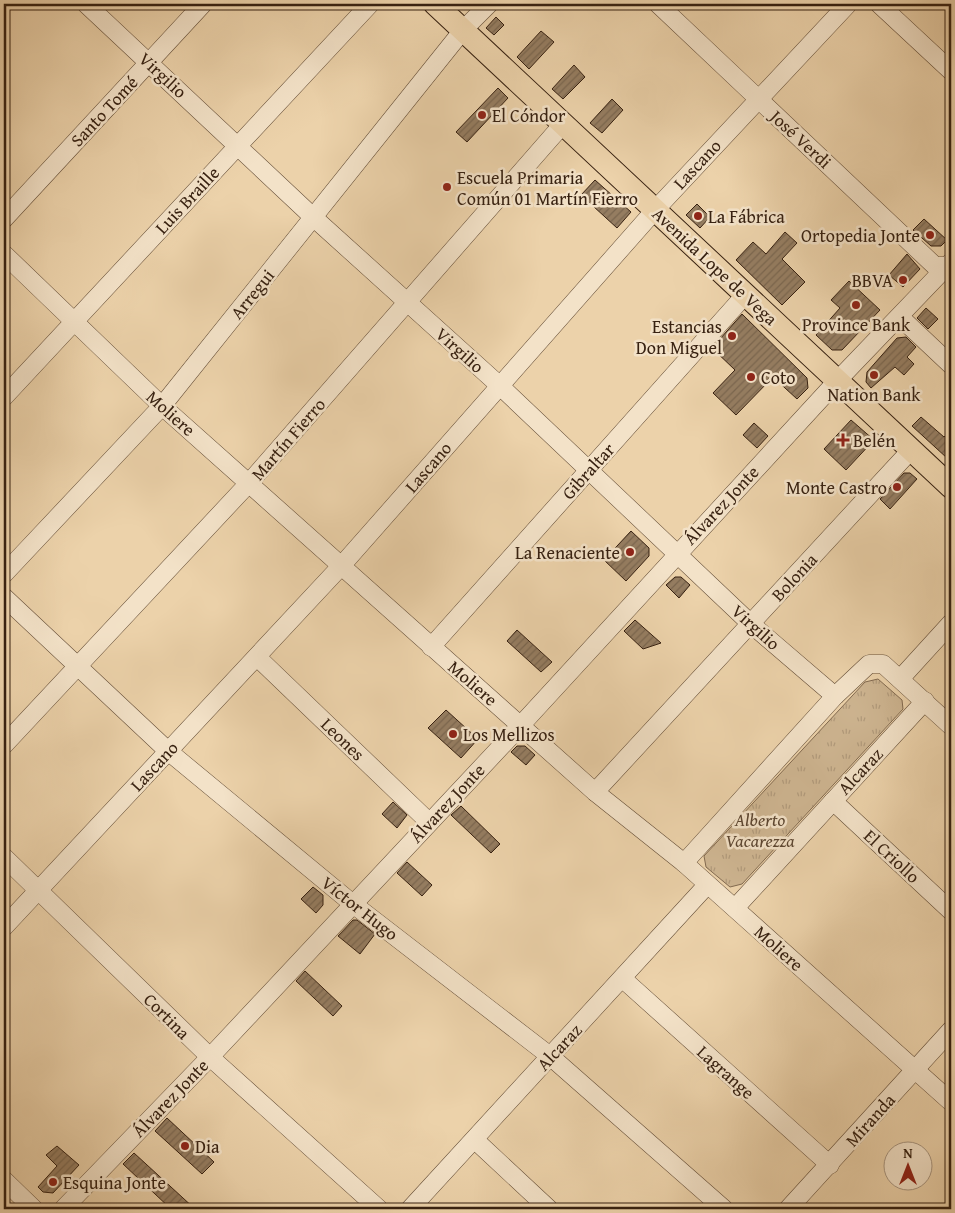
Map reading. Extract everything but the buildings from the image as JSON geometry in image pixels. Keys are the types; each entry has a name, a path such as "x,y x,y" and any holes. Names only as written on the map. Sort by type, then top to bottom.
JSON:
{"main road":[{"name":"Avenida Lope de Vega","path":"434,4 951,487"}],"street":[{"name":"Virgilio","path":"86,4 313,217 499,385 751,624 835,696"},
{"name":"Santo Tomé","path":"4,219 203,4"},
{"name":"Luis Braille","path":"4,397 370,4"},
{"name":"Arregui","path":"4,574 162,406 463,30 489,4"},
{"name":"José Verdi","path":"658,4 935,266 950,265"},
{"name":"Lascano","path":"4,927 342,565 655,210 848,4"},
{"path":"879,4 951,72"},
{"name":"Martín Fierro","path":"4,745 249,483 563,124"},
{"name":"Moliere","path":"4,254 162,406 595,792 684,863 951,1102"},
{"name":"Álvarez Jonte","path":"63,1209 354,904 837,381 950,265"},
{"name":"Gibraltar","path":"431,646 745,295"},
{"path":"900,317 951,365"},
{"name":"Bolonia","path":"595,792 911,450"},
{"name":"Víctor Hugo","path":"4,597 168,751 354,904 550,1056 724,1209"},
{"path":"900,679 951,623"},
{"name":"Leones","path":"257,657 429,822"},
{"path":"684,863 835,696 864,667 875,662 883,664 951,726"},
{"name":"Alcaraz","path":"735,908 925,701"},
{"name":"El Criollo","path":"833,801 951,911"},
{"name":"Cortina","path":"4,856 210,1057 379,1209"},
{"name":"Alcaraz","path":"410,1209 623,979 707,885"},
{"name":"Lagrange","path":"623,979 830,1165"},
{"name":"Miranda","path":"788,1209 951,1030"},
{"path":"475,1140 549,1209"},
{"path":"4,1180 34,1209"}],"green space":[{"name":"Alberto Vacarezza","path":"878,679 902,700 903,709 742,884 730,887 706,867 704,856 865,682"}],"place":[{"name":"El Cóndor","path":"482,115"},
{"name":"Escuela Primaria Común 01 Martín Fierro","path":"447,187"},
{"name":"La Fábrica","path":"698,216"},
{"name":"Ortopedia Jonte","path":"930,235"},
{"name":"BBVA","path":"903,280"},
{"name":"Province Bank","path":"856,305"},
{"name":"Estancias Don Miguel","path":"732,336"},
{"name":"Nation Bank","path":"874,375"},
{"name":"Coto","path":"751,377"},
{"name":"Belén","path":"843,440"},
{"name":"Monte Castro","path":"897,487"},
{"name":"La Renaciente","path":"630,552"},
{"name":"Los Mellizos","path":"453,734"},
{"name":"Dia","path":"185,1146"},
{"name":"Esquina Jonte","path":"53,1182"}]}
